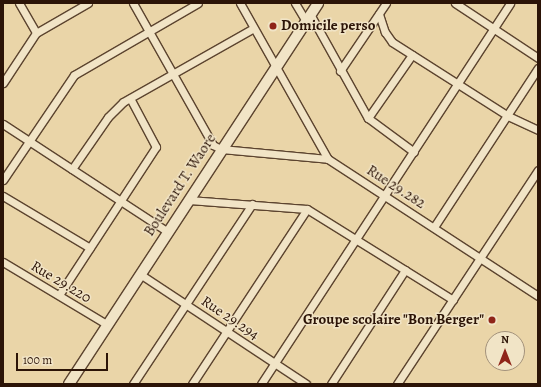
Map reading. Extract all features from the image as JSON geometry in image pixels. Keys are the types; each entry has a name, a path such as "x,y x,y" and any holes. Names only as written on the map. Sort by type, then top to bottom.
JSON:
{"street":[{"path":"19,3 36,33"},
{"path":"3,83 36,33 77,6 88,3"},
{"path":"133,3 209,141 222,149"},
{"path":"3,180 74,75 198,3"},
{"path":"240,3 328,159"},
{"path":"295,3 308,17 368,118 414,152"},
{"name":"Boulevard T. Waore","path":"69,384 106,324 318,3"},
{"path":"340,70 386,3"},
{"path":"455,3 538,58"},
{"path":"261,384 356,238 386,196 510,3"},
{"path":"379,14 385,32 392,42 508,116 538,130"},
{"path":"72,169 108,117 130,98 254,28"},
{"path":"368,118 412,55"},
{"path":"434,227 538,68"},
{"path":"59,295 157,146 130,98"},
{"path":"3,124 168,232"},
{"name":"Rue 29.282","path":"222,149 328,159 536,295"},
{"path":"397,384 481,259 538,170"},
{"path":"3,196 90,248"},
{"path":"189,200 307,209 356,238 453,300"},
{"path":"133,384 252,204"},
{"path":"192,384 307,209"},
{"name":"Rue 29.220","path":"3,263 106,324"},
{"path":"331,384 405,270"},
{"name":"Rue 29.294","path":"140,274 306,384"},
{"path":"536,295 538,287"}],"place":[{"name":"Domicile perso","path":"273,26"},
{"name":"Groupe scolaire \"Bon Berger\"","path":"492,320"}]}
